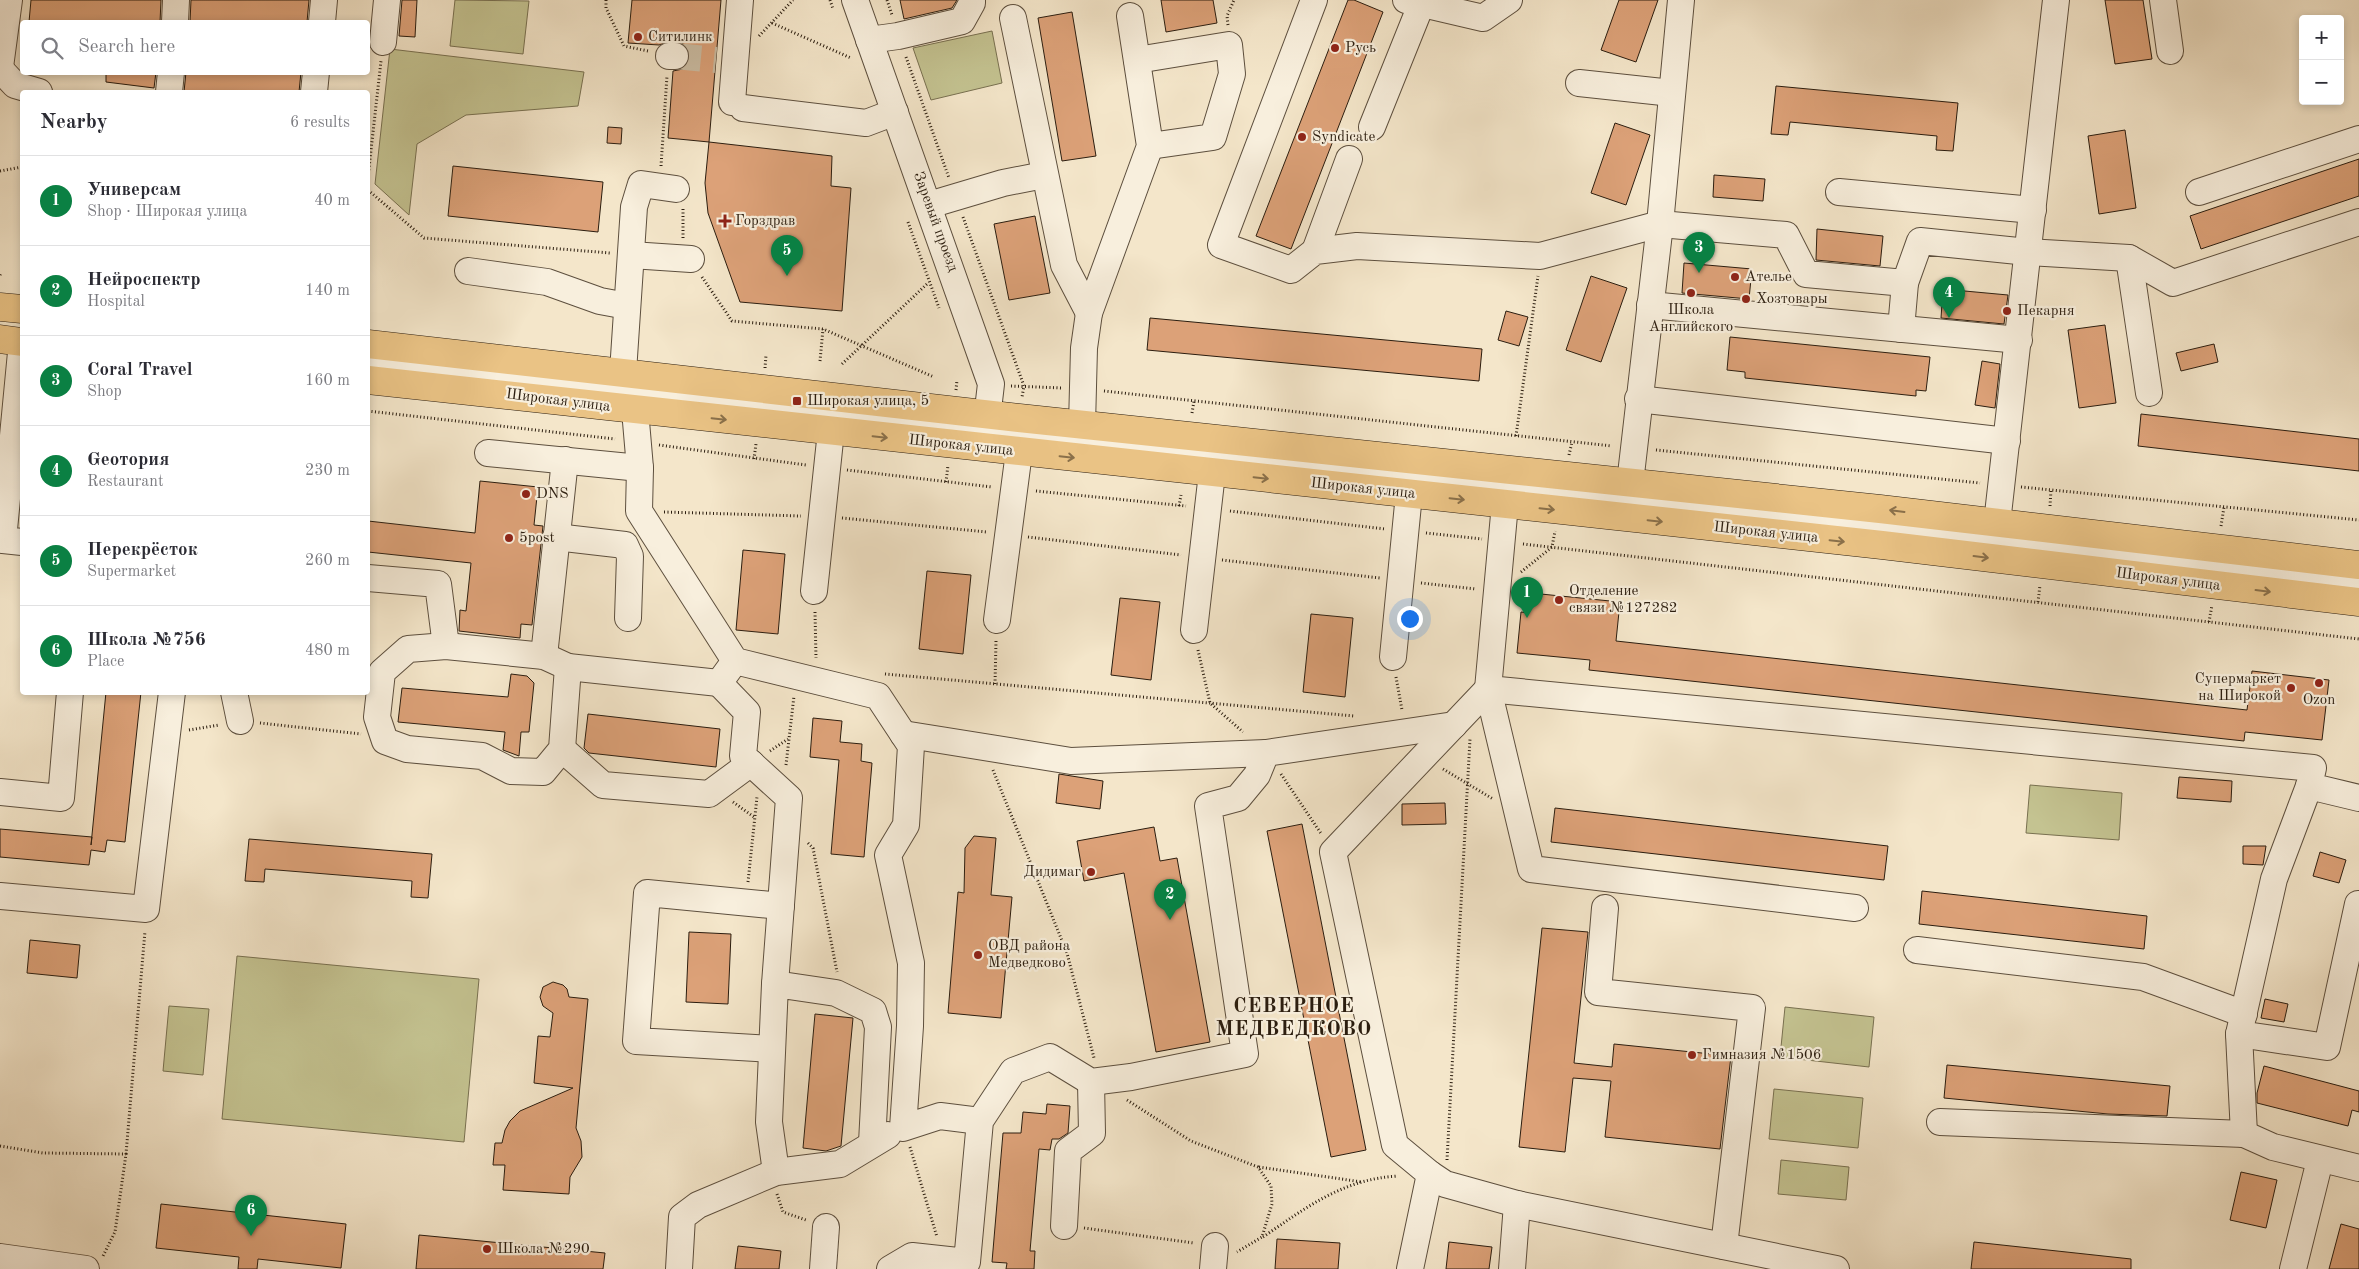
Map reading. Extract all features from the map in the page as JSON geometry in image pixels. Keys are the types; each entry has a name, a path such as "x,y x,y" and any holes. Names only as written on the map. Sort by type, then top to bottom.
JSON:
{"main road":[{"path":"0,307 20,309"},
{"path":"0,339 20,342"},
{"name":"Широкая улица","path":"370,344 623,372 985,431 1019,452 1409,494 1512,487"},
{"name":"Широкая улица","path":"370,380 832,432 985,431 1082,425 1512,487 1998,523 2359,565"},
{"name":"Широкая улица","path":"1614,494 1882,546 2359,602"}],"street":[{"path":"9,0 0,68 15,86 31,90"},
{"path":"174,20 176,0"},
{"path":"322,20 324,0"},
{"path":"383,42 387,0"},
{"path":"740,0 726,61 738,105 866,123 895,112"},
{"name":"Заревый проезд","path":"855,0 991,384 985,431"},
{"path":"869,40 898,36 962,22 972,0"},
{"path":"1314,0 1221,245 1291,270 1315,251 1349,159"},
{"path":"1372,127 1414,2 1483,18 1509,0"},
{"path":"1614,494 1634,448 1638,399 1660,224 1681,0"},
{"path":"1998,523 2056,0"},
{"path":"2163,0 2170,51"},
{"path":"1082,425 1084,348 1089,313 1150,146 1130,16"},
{"path":"1013,18 1064,265 1089,313"},
{"path":"1137,60 1229,45 1232,74 1213,137 1150,146"},
{"path":"169,90 171,75"},
{"path":"314,90 316,75"},
{"path":"1579,84 1672,93"},
{"path":"2200,192 2359,138"},
{"path":"929,205 1003,183 1044,175"},
{"path":"623,372 634,207 641,184 679,198"},
{"path":"1839,192 2033,210"},
{"path":"1901,329 1905,283 1920,241 2028,252 2129,258 2174,283 2359,222"},
{"path":"1315,251 1357,246 1540,256 1660,224 1786,235 1806,274 1905,283"},
{"path":"631,254 691,259"},
{"path":"2129,258 2148,393"},
{"path":"468,271 547,282 600,302 627,306"},
{"path":"1650,305 2019,340"},
{"path":"0,320 20,322"},
{"name":"Широкая улица","path":"370,361 985,431 1512,487"},
{"path":"20,363 3,540 20,542"},
{"path":"1638,399 2007,441"},
{"path":"635,410 640,468 639,511 735,660 806,672 878,696 911,746 906,825 888,855 911,963 910,1026 903,1128"},
{"path":"814,591 832,432"},
{"path":"997,620 1019,452"},
{"path":"488,453 640,468"},
{"path":"544,656 565,460"},
{"path":"1194,630 1212,473"},
{"path":"1512,487 1501,542 1497,592 1480,698 1518,813 1531,869 1856,908"},
{"path":"1393,657 1409,494"},
{"name":"Широкая улица","path":"1614,494 2359,583"},
{"path":"556,537 602,550 625,545 630,556 628,618"},
{"path":"370,578 438,584 446,646"},
{"path":"568,667 562,750 543,772 512,771 482,756 407,749 385,741 377,717 382,672 408,649 446,646 544,656 568,667 719,683 746,712 744,756 789,798 772,1049 770,1122 774,1173"},
{"path":"719,683 735,660"},
{"path":"0,792 61,798 70,695"},
{"path":"0,896 146,910 172,695"},
{"path":"235,695 240,721"},
{"path":"1480,698 1333,852 1395,1145 1438,1179 1517,1204 1836,1269"},
{"path":"1480,698 2313,768 2309,786 2274,879 2242,1024 2244,1134"},
{"path":"903,734 1071,761 1266,753 1454,725"},
{"path":"562,750 603,785 709,794 755,767"},
{"path":"890,1269 912,1256 962,1264 980,1121 1013,1071 1050,1058 1101,1081 1245,1054 1208,806 1238,798 1258,776 1266,753"},
{"path":"2309,786 2359,798"},
{"path":"772,1049 636,1041 647,893 781,906"},
{"path":"1917,950 2143,977 2242,1024 2327,1047 2358,904"},
{"path":"1605,908 1598,992 1752,1008 1724,1246"},
{"path":"775,984 842,996 873,1011 878,1027 872,1143"},
{"path":"1064,1226 1068,1151 1092,1133 1101,1081"},
{"path":"679,1269 682,1217 698,1205 774,1173 840,1164 872,1143 903,1128 940,1116 980,1121"},
{"path":"1940,1122 2244,1134 2273,1147 2359,1168"},
{"path":"2293,1269 2320,1160"},
{"path":"1410,1269 1438,1179"},
{"path":"1512,1269 1517,1204"},
{"path":"823,1269 826,1227"},
{"path":"0,1258 86,1269"}],"path":[{"path":"606,0 606,8 624,46 672,56 660,164"},
{"path":"766,29 793,0"},
{"path":"772,23 851,58"},
{"path":"370,159 383,42"},
{"path":"0,171 20,168"},
{"path":"370,192 424,238 631,254"},
{"path":"679,198 682,234 691,259 732,321 823,329 934,377"},
{"path":"1516,436 1540,256"},
{"path":"842,364 928,283"},
{"path":"820,360 823,329"},
{"path":"764,371 766,355"},
{"path":"1011,386 1083,389 1572,442 2359,520"},
{"path":"1191,422 1194,401"},
{"path":"370,411 638,442 754,459 946,482 1552,547 2359,639"},
{"path":"754,459 757,437"},
{"path":"1568,460 1572,442"},
{"path":"946,482 948,464"},
{"path":"2049,508 2051,490"},
{"path":"1180,506 1181,495"},
{"path":"2221,529 2224,507"},
{"path":"639,511 822,516 1008,534 1497,592 1552,547 1556,522"},
{"path":"782,792 806,672 814,591"},
{"path":"2210,622 2212,604"},
{"path":"995,684 997,620"},
{"path":"1393,657 1402,712"},
{"path":"876,673 1355,716"},
{"path":"1064,1226 1214,1260 1262,1237 1322,1197 1376,1177 1438,1179 1468,786 1480,698"},
{"path":"167,734 240,721 384,736"},
{"path":"984,748 1067,953 1101,1081 1120,1096 1191,1141 1258,1167 1364,1182"},
{"path":"1424,756 1468,786 1518,813"},
{"path":"746,903 755,767"},
{"path":"787,824 813,848 842,996"},
{"path":"86,1269 101,1260 115,1232 126,1154 146,910"},
{"path":"903,1128 962,1264"},
{"path":"0,1146 43,1153 126,1154"},
{"path":"1258,1167 1271,1186 1272,1204 1262,1237"},
{"path":"774,1173 783,1212 826,1227"}],"shaded area":[{"path":"455,0 529,1 523,54 450,46"},
{"path":"992,31 1002,83 931,100 913,48"},
{"path":"390,49 584,72 578,106 466,115 417,144 409,215 375,184"},
{"path":"2030,785 2122,793 2119,840 2026,833"},
{"path":"237,956 479,979 464,1142 222,1119"},
{"path":"169,1006 209,1009 203,1075 163,1071"},
{"path":"1785,1007 1874,1017 1869,1067 1780,1057"},
{"path":"1774,1089 1863,1098 1858,1148 1769,1139"},
{"path":"1781,1160 1849,1167 1846,1200 1778,1194"}],"building":[{"path":"31,0 161,0 160,20 29,20"},
{"path":"191,0 309,0 307,20 190,20"},
{"path":"402,0 417,0 415,37 399,36"},
{"path":"632,0 721,0 709,142 668,138 673,71 683,69 688,63 690,56 688,48 682,43 675,41 659,45 628,43"},
{"path":"900,0 957,0 952,8 904,19"},
{"path":"1161,0 1213,0 1217,23 1166,32"},
{"path":"1348,0 1354,0 1383,12 1291,249 1256,236"},
{"path":"1619,0 1658,0 1636,62 1601,50"},
{"path":"2105,0 2143,0 2152,59 2115,64"},
{"path":"1072,12 1096,156 1062,161 1038,18"},
{"path":"106,75 156,75 154,88 106,82"},
{"path":"186,75 301,75 299,90 184,90"},
{"path":"1776,86 1958,103 1953,151 1936,150 1937,136 1790,122 1788,135 1771,134"},
{"path":"1615,123 1650,135 1626,205 1591,193"},
{"path":"608,127 622,128 621,144 607,143"},
{"path":"2125,130 2136,208 2099,214 2088,136"},
{"path":"709,142 832,156 831,186 851,188 842,311 740,302 708,213 705,183"},
{"path":"2359,159 2359,196 2201,249 2190,216"},
{"path":"453,166 603,182 598,232 448,216"},
{"path":"1714,175 1765,179 1763,201 1713,197"},
{"path":"1035,216 1050,293 1009,300 994,224"},
{"path":"1817,229 1883,236 1880,266 1816,260"},
{"path":"1684,263 1752,269 1749,299 1682,293"},
{"path":"1591,276 1627,288 1601,362 1566,350"},
{"path":"1943,289 2008,295 2004,324 1941,318"},
{"path":"1506,311 1528,317 1519,346 1498,340"},
{"path":"1150,318 1482,349 1479,381 1147,350"},
{"path":"2105,325 2116,403 2079,408 2068,330"},
{"path":"1730,337 1930,357 1926,391 1916,390 1916,396 1745,378 1745,372 1727,370"},
{"path":"2214,344 2218,362 2181,371 2176,353"},
{"path":"1982,361 2000,364 1995,408 1975,405"},
{"path":"2141,414 2359,439 2359,471 2138,446"},
{"path":"480,481 538,487 534,525 543,526 532,625 521,624 520,638 459,631 460,610 466,611 471,563 370,552 370,521 475,533"},
{"path":"743,550 785,554 778,634 736,630"},
{"path":"927,571 971,575 963,654 919,649"},
{"path":"1531,593 1620,602 1616,641 2247,710 2252,671 2329,680 2322,740 2245,732 2244,741 1589,670 1590,660 1517,653 1521,612 1529,613"},
{"path":"1120,598 1160,602 1151,680 1111,675"},
{"path":"1311,614 1353,618 1345,697 1303,692"},
{"path":"511,674 527,676 534,683 529,732 521,732 519,756 503,750 505,732 398,722 402,688 508,697"},
{"path":"106,695 141,695 125,842 107,840 105,852 91,850 89,865 0,857 0,829 92,837"},
{"path":"588,714 720,729 716,767 589,753 584,748"},
{"path":"813,718 842,721 840,742 862,744 861,761 872,763 864,857 831,854 839,760 810,757"},
{"path":"1059,774 1103,781 1100,809 1056,803"},
{"path":"2179,777 2232,781 2231,802 2177,798"},
{"path":"1445,803 1446,824 1402,825 1402,804"},
{"path":"1555,808 1888,846 1884,880 1551,842"},
{"path":"1302,824 1366,1150 1331,1157 1267,831"},
{"path":"1154,827 1160,861 1177,858 1210,1042 1156,1052 1124,873 1084,881 1077,841"},
{"path":"974,836 996,838 991,895 1012,897 1001,1018 948,1013 958,892 964,893 965,848"},
{"path":"249,839 432,854 428,898 411,897 412,881 265,869 264,882 245,881"},
{"path":"2243,846 2266,846 2263,865 2243,864"},
{"path":"2320,852 2346,860 2339,883 2313,876"},
{"path":"1922,891 2147,916 2144,949 1919,924"},
{"path":"1542,928 1588,932 1574,1063 1612,1067 1614,1044 1731,1056 1720,1149 1605,1137 1611,1081 1573,1078 1565,1152 1519,1147"},
{"path":"689,932 731,934 728,1004 686,1002"},
{"path":"30,940 80,945 77,978 27,973"},
{"path":"553,982 563,985 567,989 569,997 588,999 576,1128 581,1141 582,1157 570,1177 569,1194 503,1190 505,1165 493,1165 495,1143 502,1143 505,1130 510,1121 520,1111 573,1088 534,1083 538,1036 550,1037 553,1013 543,1006 540,997 543,987"},
{"path":"2265,999 2288,1004 2284,1022 2261,1018"},
{"path":"815,1014 853,1018 841,1146 826,1151 803,1148"},
{"path":"1947,1065 2170,1086 2167,1116 2108,1114 1944,1098"},
{"path":"2264,1066 2359,1091 2359,1112 2352,1110 2348,1126 2257,1103 2257,1093"},
{"path":"1047,1104 1070,1106 1068,1133 1059,1139 1052,1139 1050,1150 1039,1149 1030,1251 1035,1251 1034,1269 1006,1269 1007,1263 992,1262 1003,1133 1021,1133 1023,1112 1046,1114"},
{"path":"2241,1172 2277,1180 2266,1228 2230,1220"},
{"path":"161,1204 346,1224 341,1268 258,1259 257,1269 238,1269 239,1257 156,1248"},
{"path":"2341,1224 2359,1229 2359,1269 2329,1269"},
{"name":"Школа №290","path":"419,1235 605,1253 603,1269 416,1269"},
{"path":"1277,1239 1340,1243 1338,1269 1275,1269"},
{"path":"1449,1242 1492,1247 1489,1269 1446,1269"},
{"path":"1974,1242 2131,1259 2131,1269 1971,1269"},
{"path":"738,1246 781,1251 779,1269 735,1269"}],"tunnel":[{"path":"675,56 716,60"}],"place":[{"name":"Ситилинк","path":"638,37"},
{"name":"Русь","path":"1335,48"},
{"name":"Syndicate","path":"1302,137"},
{"name":"Горздрав","path":"725,221"},
{"name":"Coral Travel","path":"1699,273"},
{"name":"Перекрёсток","path":"787,276"},
{"name":"Ателье","path":"1735,277"},
{"name":"Школа Английского","path":"1691,293"},
{"name":"Хозтовары","path":"1746,299"},
{"name":"Пекарня","path":"2007,311"},
{"name":"Gеотория","path":"1949,318"},
{"name":"Широкая улица, 5","path":"797,401"},
{"name":"DNS","path":"526,494"},
{"name":"5post","path":"509,538"},
{"name":"Отделение связи №127282","path":"1559,600"},
{"name":"Универсам","path":"1527,618"},
{"name":"Ozon","path":"2319,683"},
{"name":"Супермаркет на Широкой","path":"2291,688"},
{"name":"Дидимаг","path":"1091,872"},
{"name":"Нейроcпектр","path":"1170,920"},
{"name":"ОВД района Медведково","path":"978,955"},
{"name":"Гимназия №1506","path":"1692,1055"},
{"name":"Школа №756","path":"251,1236"},
{"name":"Школа №290","path":"487,1249"}],"district":[{"name":"СЕВЕРНОЕ МЕДВЕДКОВО","path":"1294,1018"}]}
